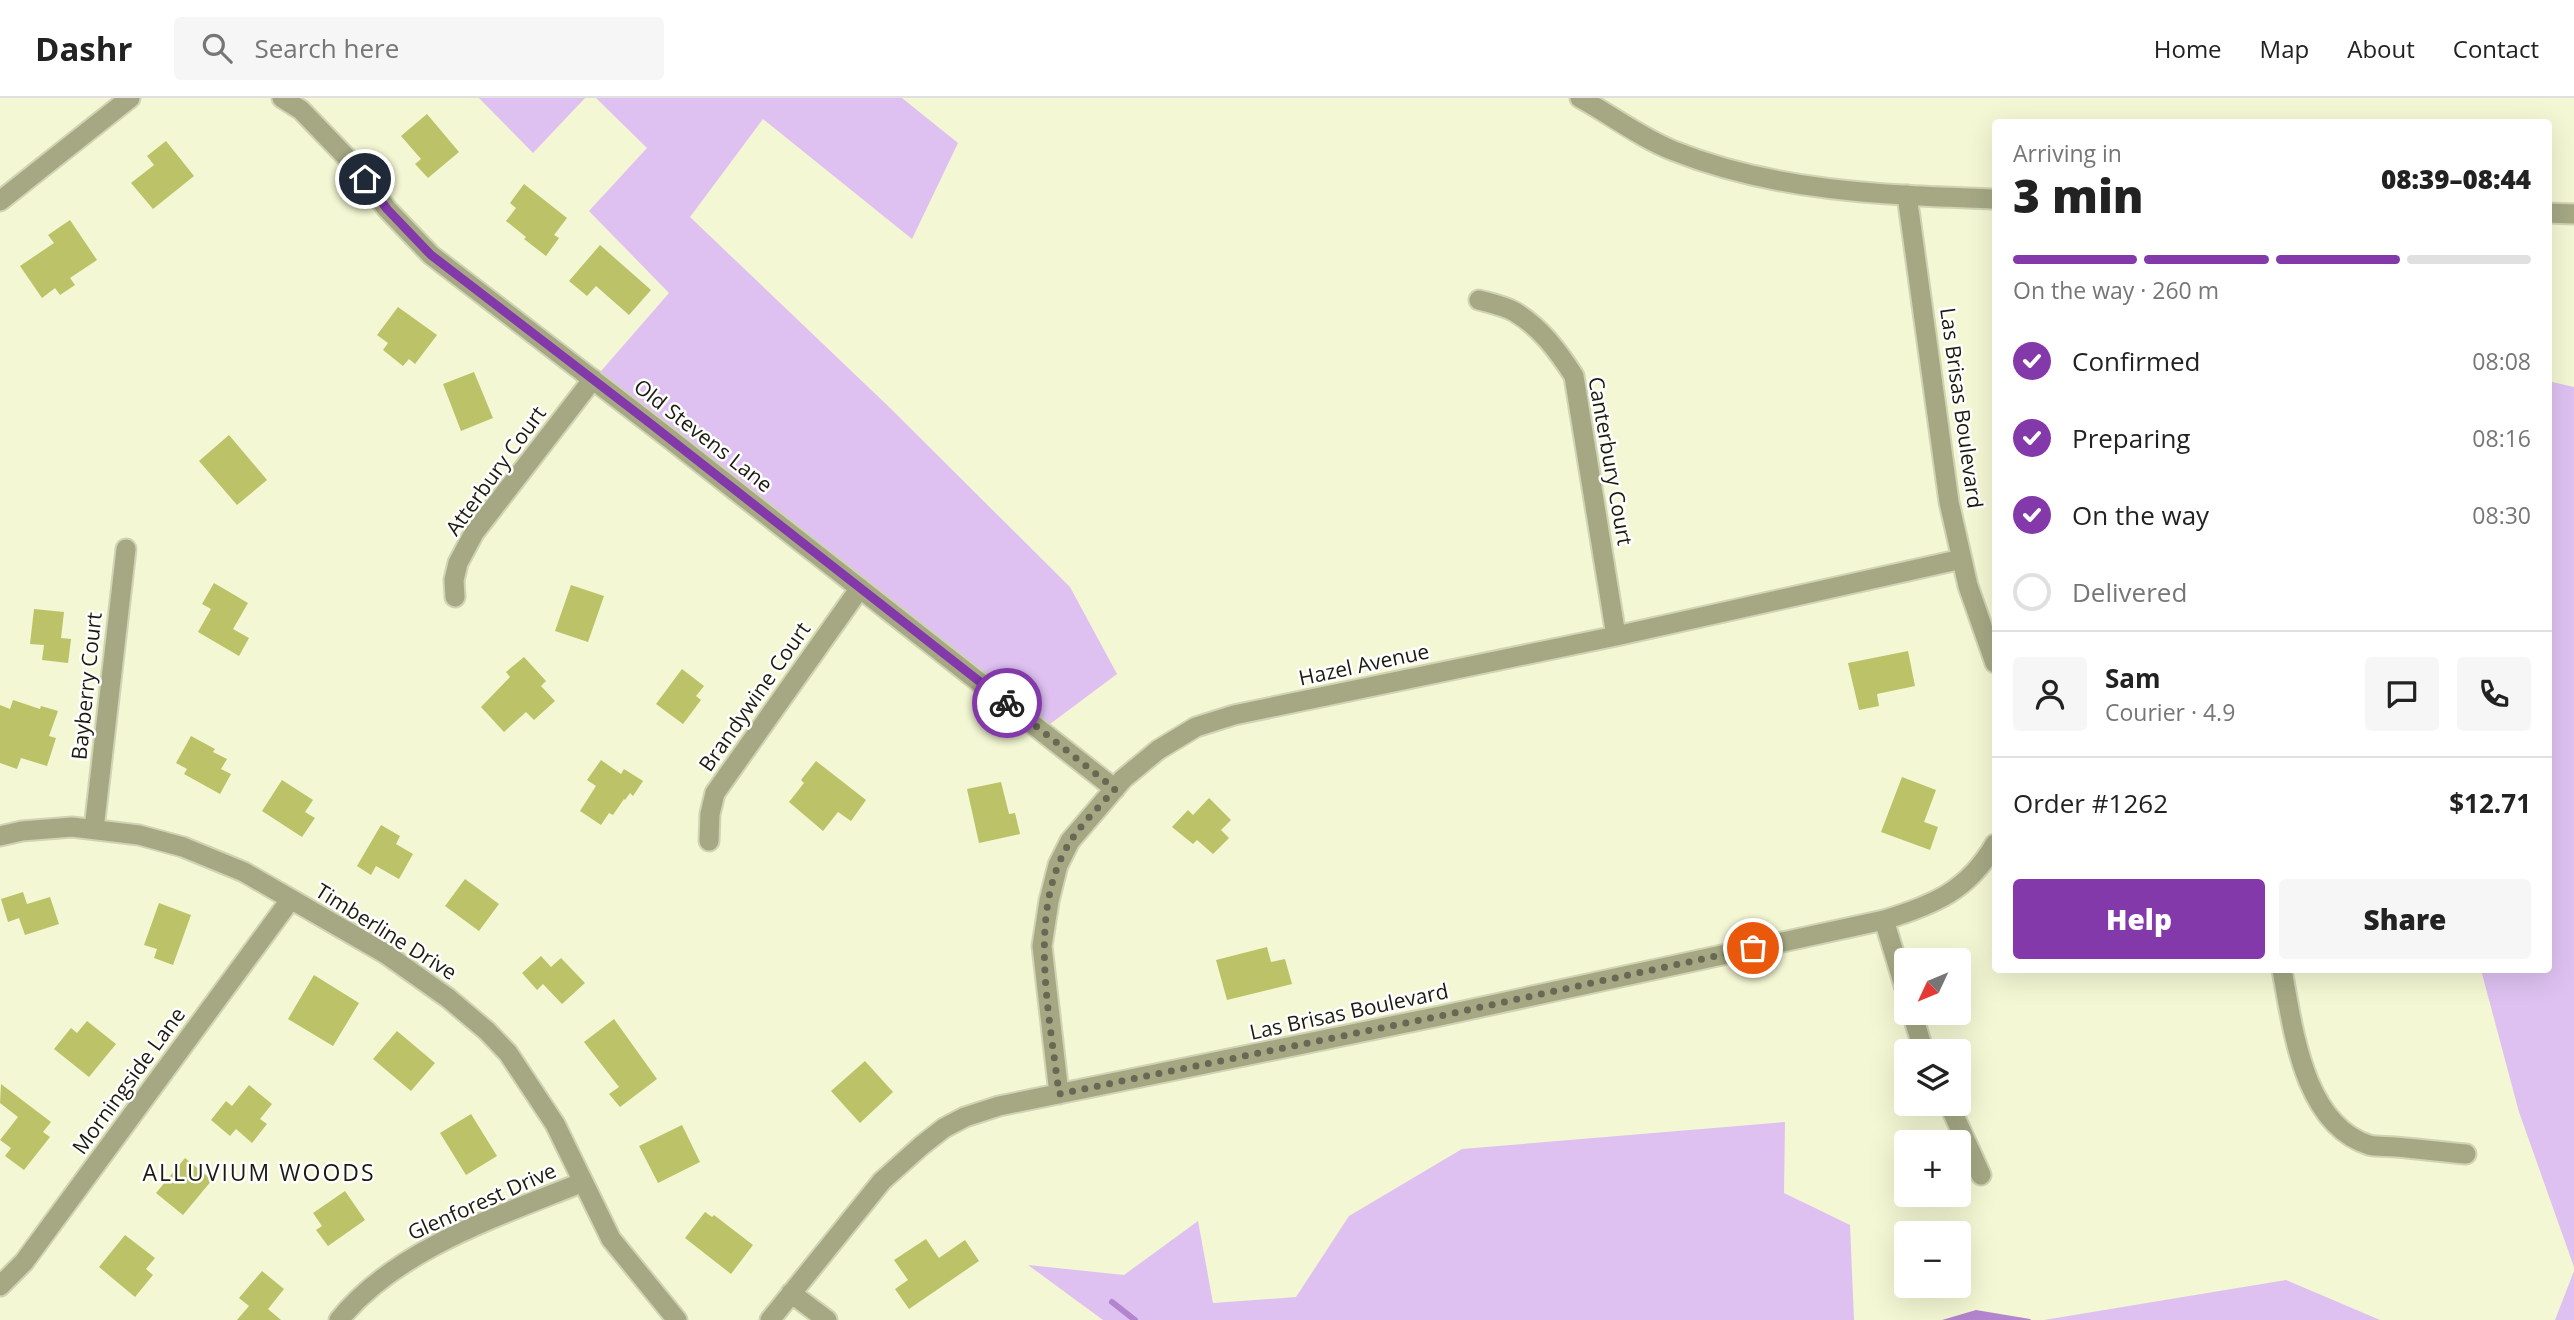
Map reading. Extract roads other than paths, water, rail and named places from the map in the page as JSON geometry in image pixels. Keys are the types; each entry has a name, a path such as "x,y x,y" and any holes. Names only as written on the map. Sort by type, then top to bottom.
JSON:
{"street":[{"path":"0,201 130,98"},
{"name":"Old Stevens Lane","path":"282,98 301,110 344,155 387,209 431,255 1115,789"},
{"path":"1580,98 1672,150 1749,176 1797,185 1907,195 1992,199"},
{"name":"Las Brisas Boulevard","path":"1907,195 1949,502 1968,586 1992,654"},
{"path":"2552,213 2574,214"},
{"name":"Canterbury Court","path":"1479,300 1513,311 1537,328 1558,351 1574,376 1616,636"},
{"name":"Atterbury Court","path":"455,597 456,572 474,533 593,379"},
{"name":"Bayberry Court","path":"94,829 125,549"},
{"name":"Hazel Avenue","path":"1059,1094 1042,946 1058,865 1070,841 1123,779 1166,745 1196,727 1234,715 1616,636 1962,559"},
{"name":"Brandywine Court","path":"709,841 710,814 715,793 860,588"},
{"name":"Timberline Drive","path":"0,836 22,831 72,827 139,835 183,847 244,872 386,954 448,998 508,1053 555,1124 611,1239 677,1320"},
{"name":"Las Brisas Boulevard","path":"769,1320 883,1181 944,1128 965,1117 999,1106 1440,1016 1884,920 1926,907 1947,895 1971,878 1992,848"},
{"name":"Morningside Lane","path":"0,1286 24,1262 291,899"},
{"path":"1884,920 1894,953"},
{"path":"2283,973 2292,1026 2311,1090 2329,1119 2370,1145 2466,1154"},
{"path":"1954,1116 1981,1175"},
{"name":"Glenforest Drive","path":"339,1320 371,1286 406,1262 468,1229 583,1182"},
{"path":"791,1293 827,1320"}],"waterway":[{"path":"1112,1302 1135,1320"}],"district":[{"name":"ALLUVIUM WOODS","path":"259,1173"}]}
